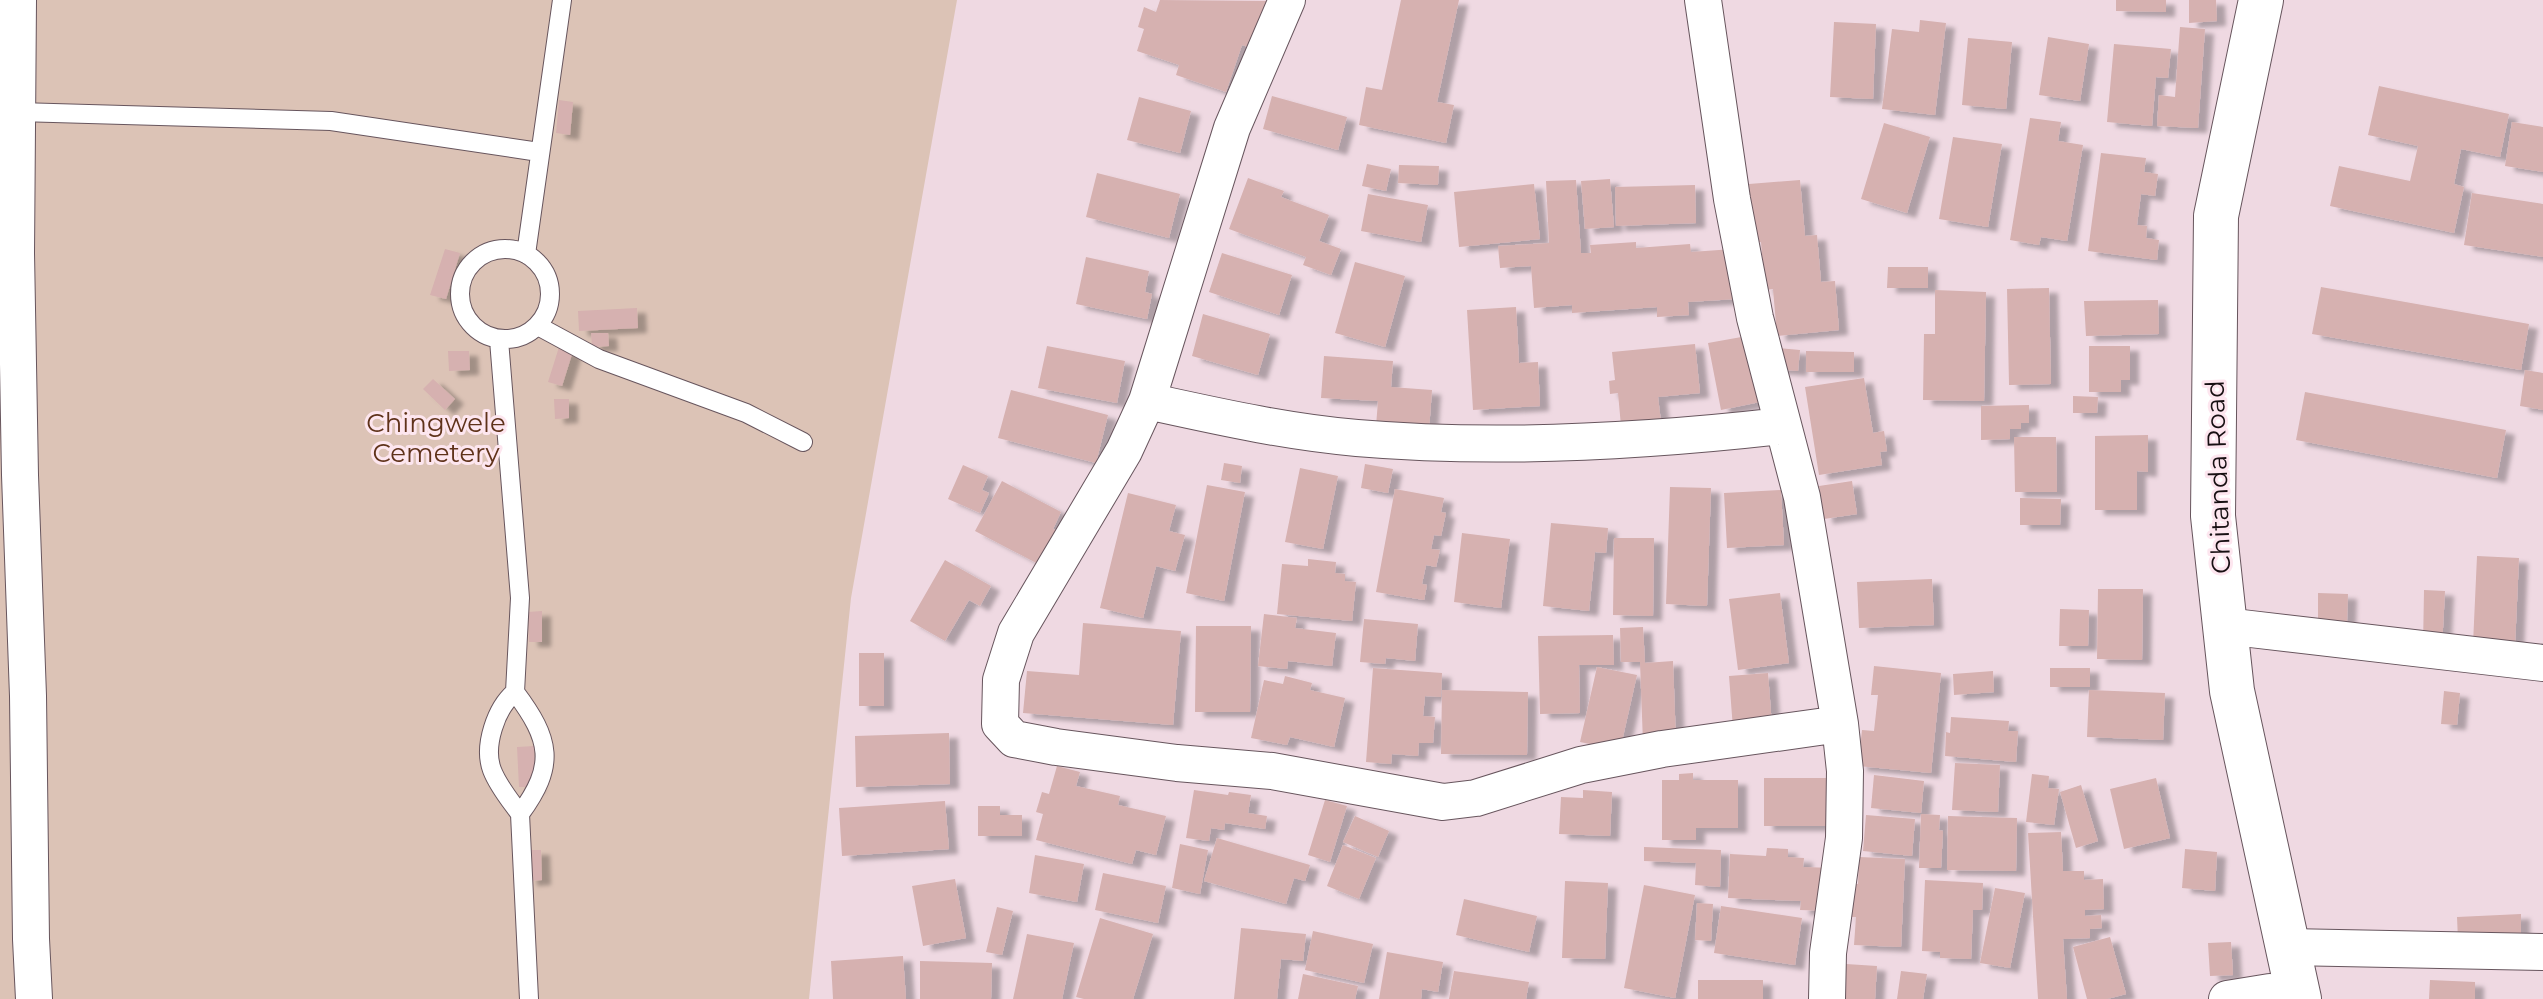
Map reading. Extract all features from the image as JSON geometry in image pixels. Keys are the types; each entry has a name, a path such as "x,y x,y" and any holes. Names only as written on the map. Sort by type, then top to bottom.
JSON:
{"street":[{"path":"18,0 16,253 34,999"},
{"path":"1287,0 1232,128 1147,401 1124,451 1016,633 1001,680 1000,724 1014,739 1177,763 1272,771 1443,802 1476,798 1581,765 1840,724"},
{"path":"1703,0 1732,199 1755,318 1802,497 1840,724 1845,771 1844,838 1828,953 1827,999"},
{"name":"Chitanda Road","path":"2261,0 2216,216 2213,516 2232,691 2288,947 2285,996"},
{"path":"1147,401 1252,423 1356,438 1469,442 1619,441 1782,426"},
{"path":"2225,626 2543,663"},
{"path":"2288,947 2543,952"},
{"path":"2227,999 2285,996"}],"lane":[{"path":"526,254 562,0"},
{"path":"18,112 331,121 539,152"},
{"path":"512,249 526,254 546,273 551,301 546,315 526,335 499,340 485,335 464,316 460,302 464,274 484,254 512,249"},
{"path":"538,326 599,359 746,413 803,442"},
{"path":"499,340 520,598 515,692 532,714 544,740 544,770 538,789 520,814"},
{"path":"515,692 507,699 498,716 490,744 491,767 520,814 529,999"}],"green space":[{"name":"Chingwele Cemetery","path":"0,0 957,0 851,598 809,999 0,999"}],"building":[{"path":"1160,0 1267,1 1251,48 1242,45 1226,92 1176,75 1179,65 1137,51 1144,29 1138,27 1144,7 1156,12"},
{"path":"1401,0 1459,0 1437,102 1454,105 1446,143 1359,125 1366,87 1382,90"},
{"path":"2116,0 2166,0 2166,12 2116,11"},
{"path":"2189,0 2216,0 2217,21 2189,23"},
{"path":"1920,20 1946,23 1935,115 1882,109 1892,29 1919,32"},
{"path":"1834,22 1876,24 1873,99 1830,97"},
{"path":"2180,27 2205,29 2198,128 2157,126 2159,95 2175,97"},
{"path":"2048,37 2089,44 2080,101 2039,95"},
{"path":"1968,38 2012,42 2006,109 1962,105"},
{"path":"2114,44 2171,49 2168,78 2156,77 2152,126 2107,122"},
{"path":"2379,86 2509,114 2500,157 2461,149 2454,184 2464,187 2454,233 2330,206 2339,166 2410,181 2418,146 2368,135"},
{"path":"1272,96 1347,117 1338,150 1263,129"},
{"path":"1139,97 1191,111 1180,153 1127,140"},
{"path":"559,100 573,102 570,135 556,133"},
{"path":"2030,118 2061,122 2058,141 2083,145 2067,241 2041,237 2039,245 2010,240"},
{"path":"2512,122 2543,127 2543,172 2505,166"},
{"path":"1884,123 1930,137 1907,213 1861,199"},
{"path":"1953,137 2002,144 1988,227 1939,219"},
{"path":"2101,153 2146,158 2144,172 2158,174 2155,196 2141,194 2137,225 2147,226 2146,238 2159,240 2157,260 2088,251"},
{"path":"1367,164 1391,169 1386,191 1362,186"},
{"path":"1399,165 1439,166 1438,185 1398,183"},
{"path":"1097,173 1180,194 1169,238 1086,217"},
{"path":"1248,178 1284,191 1281,197 1329,215 1319,241 1341,249 1331,275 1303,265 1306,257 1229,229"},
{"path":"1610,179 1614,227 1585,229 1581,181"},
{"path":"1576,180 1581,253 1591,253 1590,245 1636,242 1636,248 1690,244 1691,252 1733,249 1737,299 1688,302 1689,315 1657,317 1657,307 1572,313 1572,305 1534,308 1531,266 1500,268 1498,246 1549,243 1546,181"},
{"path":"1800,180 1805,236 1817,235 1821,282 1835,281 1839,330 1777,336 1773,289 1765,290 1761,242 1754,243 1749,184"},
{"path":"1534,184 1540,239 1459,247 1454,192"},
{"path":"1695,185 1696,223 1616,226 1615,187"},
{"path":"2472,193 2543,204 2543,257 2464,245"},
{"path":"1368,194 1428,205 1421,242 1361,231"},
{"path":"445,249 460,253 446,299 430,295"},
{"path":"1222,253 1292,275 1279,315 1209,292"},
{"path":"1086,257 1149,271 1145,292 1152,294 1147,319 1076,304"},
{"path":"1355,262 1405,276 1385,347 1335,333"},
{"path":"1888,267 1928,267 1928,288 1887,288"},
{"path":"2321,287 2529,324 2521,370 2312,334"},
{"path":"2049,288 2051,384 2009,385 2007,289"},
{"path":"1935,290 1986,292 1984,401 1923,400 1924,334 1935,334"},
{"path":"2158,300 2159,334 2086,336 2084,301"},
{"path":"1516,307 1519,363 1538,362 1540,406 1473,410 1467,310"},
{"path":"637,308 638,328 579,331 578,311"},
{"path":"1203,314 1270,334 1258,375 1192,356"},
{"path":"591,333 608,333 609,346 592,347"},
{"path":"1747,336 1760,402 1721,410 1708,343"},
{"path":"1695,344 1700,393 1658,397 1661,422 1621,426 1618,393 1610,394 1609,381 1615,380 1612,352"},
{"path":"1047,346 1125,361 1117,403 1038,388"},
{"path":"2089,346 2130,346 2130,380 2121,380 2121,392 2089,392"},
{"path":"559,347 573,351 562,386 548,382"},
{"path":"1778,348 1800,350 1798,371 1775,369"},
{"path":"448,351 469,351 470,370 449,371"},
{"path":"1806,351 1854,352 1854,372 1806,372"},
{"path":"1324,356 1393,361 1391,387 1432,390 1429,430 1376,426 1378,401 1321,398"},
{"path":"2525,370 2543,373 2543,410 2520,406"},
{"path":"1864,378 1873,433 1884,431 1887,451 1880,452 1882,465 1819,475 1805,387"},
{"path":"433,379 455,399 445,410 423,389"},
{"path":"1011,390 1108,415 1096,463 998,438"},
{"path":"2305,392 2506,430 2497,478 2296,440"},
{"path":"2073,396 2098,397 2097,413 2073,413"},
{"path":"554,399 569,399 569,418 555,419"},
{"path":"2029,405 2029,423 2021,423 2021,429 2010,429 2010,439 1981,440 1981,406"},
{"path":"2148,435 2148,472 2137,471 2137,510 2095,510 2095,436"},
{"path":"2014,437 2056,437 2057,492 2015,492"},
{"path":"1224,463 1242,466 1240,483 1221,480"},
{"path":"1365,464 1393,469 1388,493 1361,488"},
{"path":"963,465 988,476 982,490 989,493 980,513 948,499"},
{"path":"1300,468 1338,476 1323,549 1285,542"},
{"path":"1002,481 1061,512 1053,529 1064,534 1046,568 975,531"},
{"path":"1852,481 1857,514 1824,519 1819,486"},
{"path":"1207,485 1245,492 1224,601 1186,593"},
{"path":"1670,487 1711,488 1707,606 1666,604"},
{"path":"1395,489 1444,498 1441,512 1446,513 1441,536 1434,535 1431,549 1440,550 1436,567 1426,565 1422,584 1427,585 1424,600 1376,592"},
{"path":"1781,490 1784,545 1727,548 1724,493"},
{"path":"1128,493 1176,505 1169,531 1185,535 1175,571 1156,566 1143,618 1100,608"},
{"path":"2020,498 2061,499 2060,525 2020,525"},
{"path":"1551,523 1608,528 1606,553 1595,552 1589,611 1543,606"},
{"path":"1462,533 1510,539 1501,608 1454,602"},
{"path":"1614,538 1654,538 1653,616 1613,615"},
{"path":"2477,556 2519,558 2515,646 2473,644"},
{"path":"1308,559 1336,562 1335,573 1345,574 1345,581 1356,582 1352,621 1277,614 1282,564 1308,566"},
{"path":"945,560 991,586 980,606 969,600 945,641 910,621"},
{"path":"1932,579 1934,625 1859,628 1857,582"},
{"path":"2098,589 2143,589 2142,660 2097,659"},
{"path":"2424,590 2445,591 2442,647 2423,646"},
{"path":"1780,593 1789,663 1738,670 1729,599"},
{"path":"2318,593 2348,594 2347,622 2318,622"},
{"path":"2060,609 2089,610 2088,646 2059,646"},
{"path":"542,611 542,642 529,642 528,612"},
{"path":"1264,614 1297,618 1295,628 1336,633 1332,666 1288,661 1287,669 1258,666"},
{"path":"1364,619 1418,624 1415,661 1386,658 1385,664 1360,662"},
{"path":"1083,623 1181,631 1173,725 1023,713 1027,671 1079,675"},
{"path":"1196,626 1251,626 1250,712 1195,712"},
{"path":"1643,627 1645,663 1673,661 1676,742 1643,743 1640,662 1621,662 1620,628"},
{"path":"1613,635 1614,665 1579,665 1580,713 1540,714 1538,636"},
{"path":"859,653 884,653 884,706 859,706"},
{"path":"1874,666 1941,673 1931,773 1858,766 1862,730 1874,731 1878,695 1871,695"},
{"path":"1597,667 1637,675 1620,750 1580,742"},
{"path":"1373,668 1442,673 1441,697 1425,696 1423,716 1435,717 1433,743 1419,743 1418,756 1392,754 1391,764 1366,762"},
{"path":"2050,668 2090,668 2090,687 2050,687"},
{"path":"1993,671 1994,692 1954,695 1953,674"},
{"path":"1768,673 1772,726 1733,729 1729,676"},
{"path":"1285,676 1312,683 1310,690 1345,698 1334,747 1290,737 1287,745 1251,738 1264,680 1283,684"},
{"path":"1442,690 1528,692 1527,755 1441,754"},
{"path":"2089,690 2165,693 2163,740 2087,737"},
{"path":"2444,691 2460,693 2457,725 2441,724"},
{"path":"1951,717 2009,721 2008,731 2018,731 2016,762 1945,756 1946,732 1950,733"},
{"path":"949,733 950,784 856,787 855,736"},
{"path":"534,746 536,787 519,787 517,747"},
{"path":"1955,763 2000,765 1998,812 1952,810"},
{"path":"1057,766 1080,772 1076,786 1120,796 1118,805 1166,816 1156,855 1136,850 1132,864 1036,840 1043,814 1036,812 1042,792 1049,794"},
{"path":"1693,773 1693,780 1738,780 1738,828 1696,828 1696,840 1662,840 1662,780 1679,780 1679,774"},
{"path":"2032,774 2049,776 2048,788 2059,789 2054,825 2026,822"},
{"path":"1874,775 1924,781 1921,813 1871,808"},
{"path":"1764,778 1832,778 1832,826 1764,826"},
{"path":"2156,778 2170,838 2124,849 2110,789"},
{"path":"2081,785 2098,841 2076,848 2060,792"},
{"path":"1194,790 1251,795 1248,813 1267,816 1265,829 1225,823 1224,830 1211,828 1209,841 1186,838"},
{"path":"1583,790 1612,792 1610,836 1559,834 1561,797 1583,798"},
{"path":"1325,800 1347,806 1330,862 1308,855"},
{"path":"945,801 949,849 842,856 839,808"},
{"path":"978,806 1000,806 1000,815 1022,815 1022,836 978,836"},
{"path":"1921,814 1940,815 1939,830 1943,831 1941,868 1919,868"},
{"path":"1866,815 1915,819 1912,856 1863,851"},
{"path":"1355,816 1389,831 1378,857 1343,842"},
{"path":"1948,816 2017,818 2016,871 1947,870"},
{"path":"2061,832 2063,871 2084,871 2084,880 2103,879 2104,909 2085,910 2085,916 2101,915 2102,928 2090,929 2090,938 2063,939 2067,999 2038,999 2028,833"},
{"path":"1217,838 1310,865 1305,881 1294,878 1286,904 1204,881"},
{"path":"1180,844 1208,850 1200,894 1172,888"},
{"path":"1343,845 1376,858 1359,899 1327,886"},
{"path":"1644,847 1721,850 1720,887 1695,885 1696,863 1644,861"},
{"path":"1767,848 1788,849 1788,857 1804,858 1803,867 1835,868 1833,911 1800,910 1801,901 1728,898 1730,854 1766,856"},
{"path":"2185,849 2217,852 2215,891 2182,888"},
{"path":"527,850 541,850 542,880 528,881"},
{"path":"1035,855 1084,864 1077,902 1029,893"},
{"path":"1859,857 1905,859 1901,947 1854,945 1856,917 1848,917 1850,884 1858,884"},
{"path":"1103,873 1166,886 1158,923 1095,910"},
{"path":"955,879 966,938 923,946 912,886"},
{"path":"1925,880 1983,883 1982,910 1973,910 1971,959 1940,958 1940,952 1922,951"},
{"path":"1565,881 1608,883 1605,959 1562,958"},
{"path":"1644,885 1695,895 1675,998 1624,988"},
{"path":"1995,888 2025,893 2010,968 1980,963"},
{"path":"1464,899 1537,916 1529,952 1456,935"},
{"path":"1697,903 1713,904 1711,941 1695,940"},
{"path":"1721,906 1802,918 1795,965 1714,953"},
{"path":"997,907 1013,911 1002,955 986,952"},
{"path":"2521,914 2521,937 2458,940 2457,917"},
{"path":"1100,918 1153,934 1133,999 1076,997"},
{"path":"1241,928 1306,934 1303,961 1281,959 1277,999 1234,999"},
{"path":"1313,931 1373,944 1364,983 1305,970"},
{"path":"1027,934 1074,943 1062,999 1013,999"},
{"path":"2110,937 2126,994 2107,999 2087,999 2073,947"},
{"path":"2231,942 2233,975 2210,976 2208,943"},
{"path":"1387,952 1443,962 1438,992 1422,989 1421,999 1379,999"},
{"path":"903,956 906,999 833,999 831,961"},
{"path":"920,961 992,963 991,999 920,999"},
{"path":"1846,964 1877,966 1875,999 1844,999"},
{"path":"1454,971 1529,982 1526,999 1449,999"},
{"path":"1901,971 1927,974 1923,999 1897,999"},
{"path":"1303,974 1358,986 1355,999 1298,999"},
{"path":"1698,980 1763,980 1763,999 1698,999"},
{"path":"2430,980 2475,982 2475,999 2429,999"}]}
